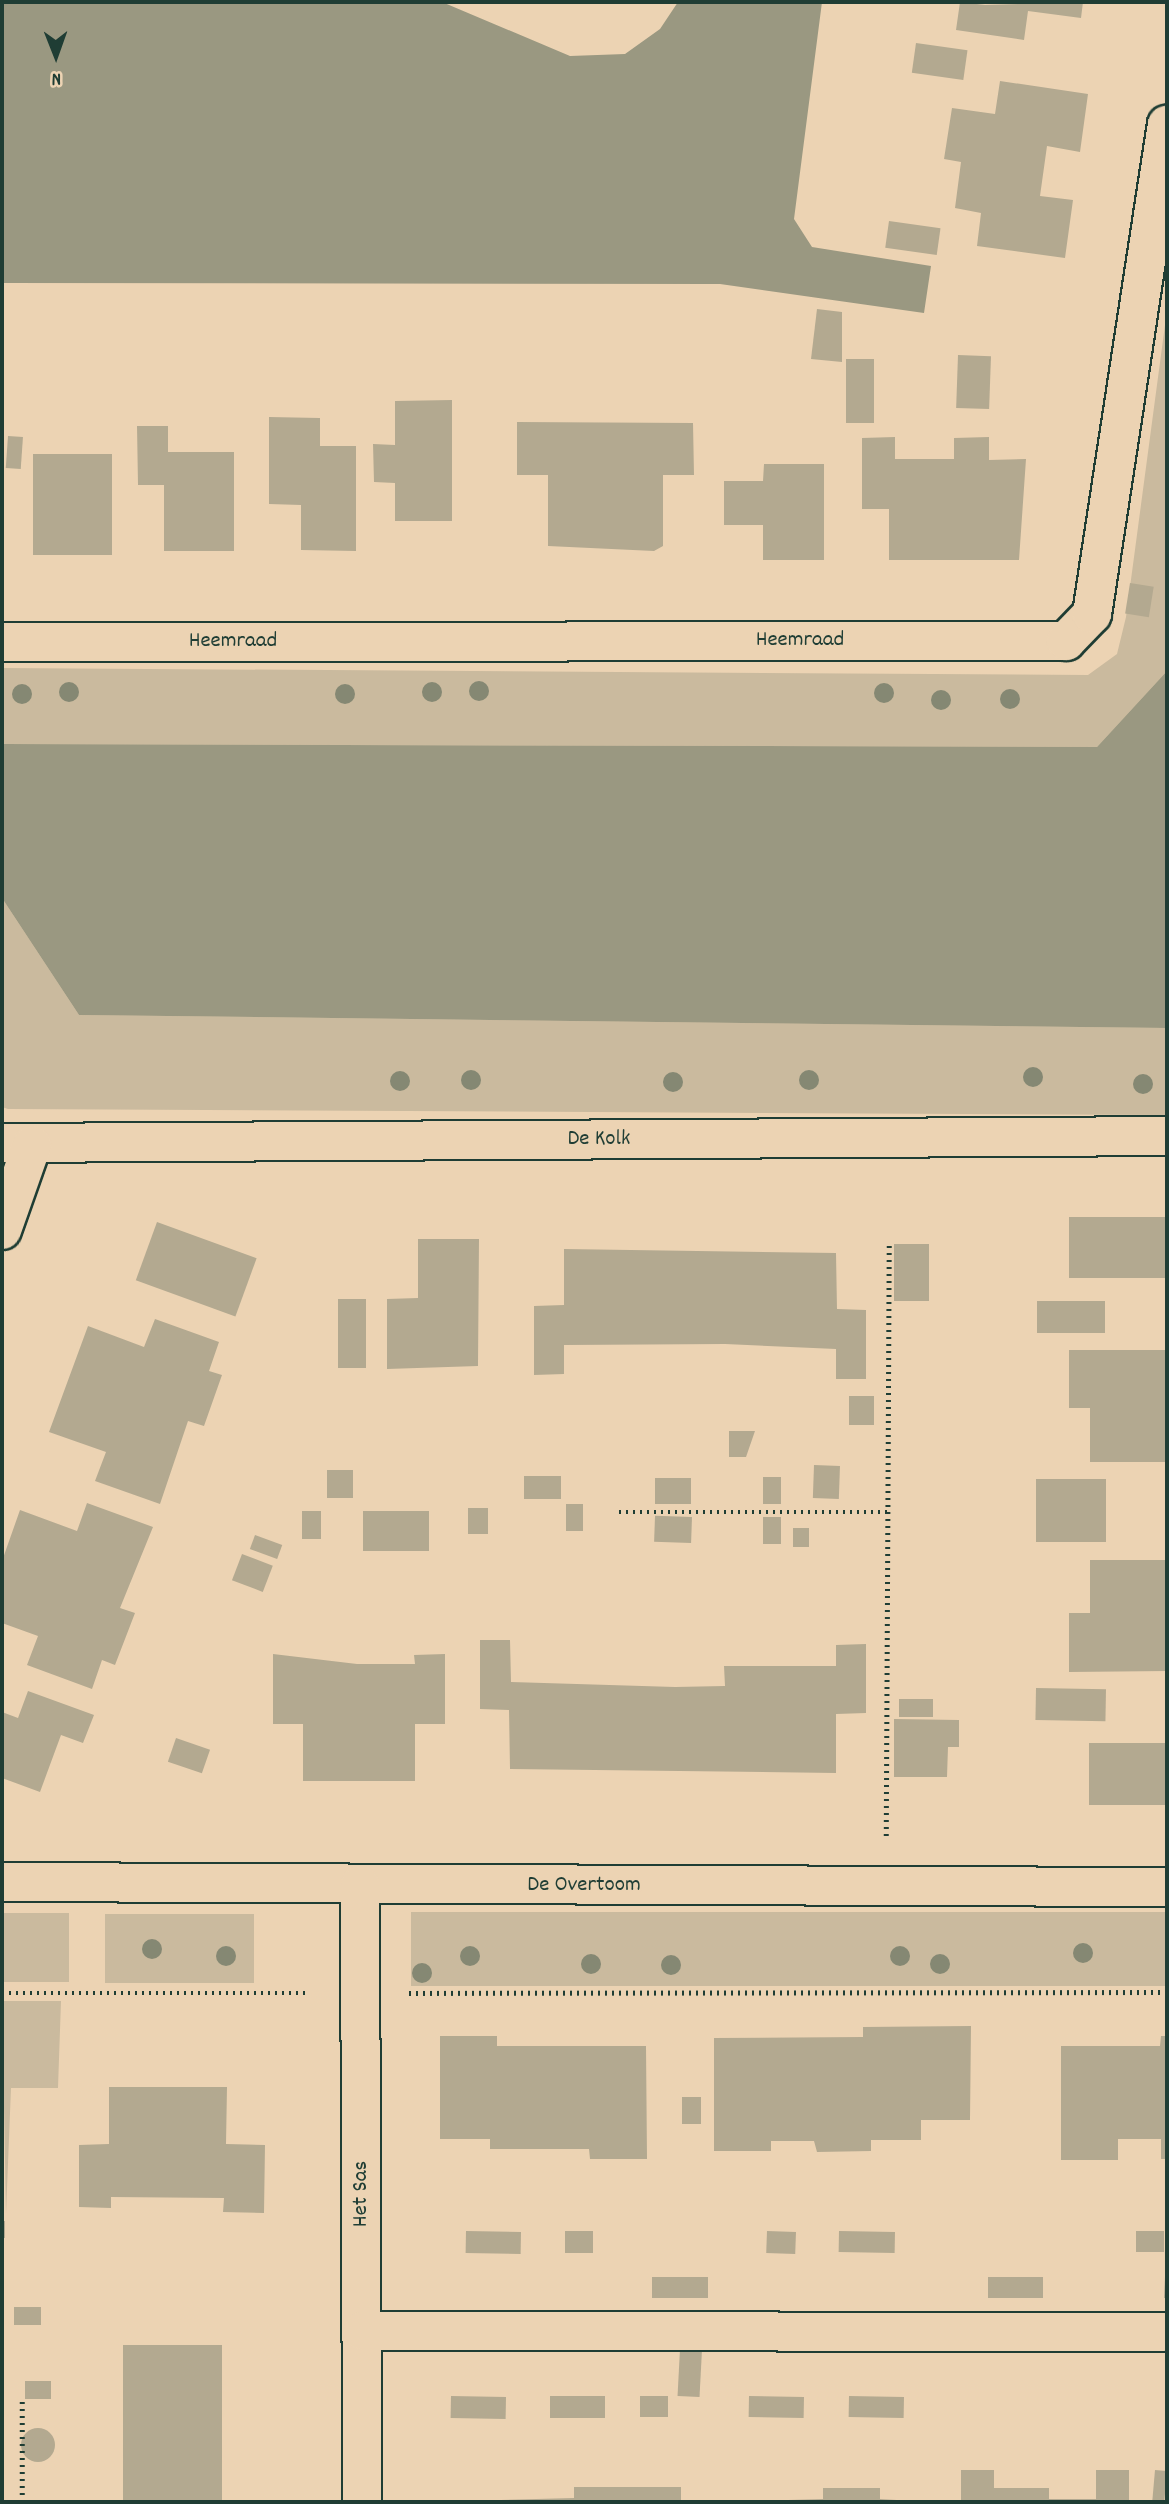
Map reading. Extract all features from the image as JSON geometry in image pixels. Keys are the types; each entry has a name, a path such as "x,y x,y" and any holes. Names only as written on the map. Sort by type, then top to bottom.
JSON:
{"street":[{"name":"Heemraad","path":"2,642 1066,641 1092,614 1167,125"},
{"name":"De Kolk","path":"2,1230 17,1144 1167,1136"},
{"name":"De Overtoom","path":"2,1882 1167,1887"},
{"name":"Het Sas","path":"360,1885 362,2502"},
{"path":"363,2331 1164,2332"}],"path":[{"path":"886,1886 889,1245"},
{"path":"619,1512 888,1513"},
{"path":"2,1993 1167,1992"},
{"path":"22,2401 22,2502"}],"shaded area":[{"path":"2,2 442,2 570,56 625,54 660,29 678,2 822,2 794,219 812,247 931,266 924,313 720,284 2,283"},
{"path":"1167,310 1167,671 1097,747 2,744 2,668 1088,675 1117,654 1126,617"},
{"path":"1167,671 1167,1028 79,1015 2,898 2,744 1097,747"},
{"path":"2,898 79,1015 1167,1028 1167,1115 8,1109 2,1107"},
{"path":"411,1912 1167,1912 1167,1986 411,1986"},
{"path":"2,1913 69,1913 69,1982 2,1982"},
{"path":"105,1914 254,1914 254,1983 105,1983"},
{"path":"2,2001 61,2001 58,2088 11,2088 6,2214"}],"building":[{"path":"960,2 985,5 1083,2 1081,18 1028,11 1024,40 956,30"},
{"path":"916,43 967,50 963,80 912,73"},
{"path":"1000,81 1088,94 1080,152 1047,146 1040,196 1073,200 1065,258 977,246 981,213 955,208 961,162 944,159 952,108 995,114"},
{"path":"889,221 940,228 937,255 885,248"},
{"path":"817,309 842,312 842,362 811,359"},
{"path":"958,355 991,356 989,409 956,408"},
{"path":"846,359 874,359 874,423 846,423"},
{"path":"452,400 452,521 395,521 395,483 374,482 373,444 395,445 395,401"},
{"path":"269,417 320,418 320,446 356,446 356,551 301,550 301,505 269,504"},
{"path":"517,422 693,423 694,475 663,475 663,546 654,551 548,546 548,475 517,475"},
{"path":"137,426 168,426 168,452 234,452 234,551 164,551 164,485 138,485"},
{"path":"8,436 23,437 21,469 6,468"},
{"path":"895,437 895,459 954,459 954,438 989,437 989,460 1026,459 1019,560 889,560 889,509 862,509 862,438"},
{"path":"33,454 112,454 112,555 33,555"},
{"path":"764,464 824,464 824,560 763,560 763,525 724,525 724,481 763,481"},
{"path":"1130,583 1154,587 1149,617 1125,614"},
{"path":"1069,1217 1167,1217 1167,1278 1069,1278"},
{"path":"157,1222 257,1258 235,1317 136,1280"},
{"path":"418,1239 479,1239 478,1366 387,1369 387,1299 418,1298"},
{"path":"894,1244 929,1244 929,1301 894,1301"},
{"path":"564,1249 836,1253 837,1309 866,1310 866,1379 836,1379 836,1349 725,1344 564,1345 564,1374 534,1375 534,1306 564,1305"},
{"path":"338,1299 366,1299 366,1368 338,1368"},
{"path":"1037,1301 1105,1301 1105,1333 1037,1333"},
{"path":"155,1319 219,1342 209,1371 222,1375 204,1426 188,1421 160,1504 95,1481 106,1452 49,1432 88,1326 144,1347"},
{"path":"1069,1350 1167,1350 1167,1462 1090,1462 1090,1408 1069,1408"},
{"path":"849,1396 874,1396 874,1425 849,1425"},
{"path":"729,1431 755,1431 746,1457 729,1457"},
{"path":"814,1465 840,1466 839,1499 813,1498"},
{"path":"327,1470 353,1470 353,1498 327,1498"},
{"path":"524,1476 561,1476 561,1499 524,1499"},
{"path":"763,1477 781,1477 781,1504 763,1504"},
{"path":"655,1478 691,1478 691,1504 655,1504"},
{"path":"1036,1479 1106,1479 1106,1542 1036,1542"},
{"path":"87,1503 153,1527 120,1608 135,1613 115,1665 102,1660 92,1689 27,1665 38,1636 2,1623 2,1561 20,1510 77,1531"},
{"path":"566,1504 583,1504 583,1531 566,1531"},
{"path":"468,1508 488,1508 488,1534 468,1534"},
{"path":"302,1511 321,1511 321,1539 302,1539"},
{"path":"363,1511 429,1511 429,1551 363,1551"},
{"path":"655,1516 692,1517 691,1543 654,1542"},
{"path":"763,1517 781,1517 781,1544 763,1544"},
{"path":"793,1528 809,1528 809,1547 793,1547"},
{"path":"255,1535 282,1545 277,1559 250,1549"},
{"path":"242,1554 273,1566 263,1592 232,1580"},
{"path":"1090,1560 1167,1560 1167,1671 1069,1672 1069,1613 1090,1613"},
{"path":"480,1640 510,1640 511,1682 675,1687 725,1686 724,1666 836,1666 836,1645 866,1644 866,1713 836,1714 836,1773 510,1769 509,1710 480,1709"},
{"path":"273,1654 357,1664 415,1664 414,1655 445,1654 445,1724 415,1724 415,1781 303,1781 303,1724 273,1724"},
{"path":"1036,1688 1106,1689 1105,1721 1035,1720"},
{"path":"28,1691 94,1715 83,1743 61,1735 40,1792 2,1778 2,1712 18,1718"},
{"path":"899,1699 933,1699 933,1717 899,1717"},
{"path":"894,1719 959,1720 959,1747 948,1747 947,1777 894,1777"},
{"path":"176,1738 210,1750 202,1773 168,1762"},
{"path":"1089,1743 1167,1743 1167,1805 1089,1805"},
{"path":"971,2026 970,2120 921,2120 921,2140 871,2140 871,2151 817,2152 814,2141 771,2141 771,2151 714,2151 714,2038 863,2037 863,2027"},
{"path":"440,2036 497,2036 497,2046 646,2046 647,2159 590,2159 589,2149 490,2149 490,2139 440,2139"},
{"path":"1161,2036 1167,2036 1167,2159 1161,2159 1161,2139 1118,2139 1118,2160 1061,2160 1061,2046 1160,2046"},
{"path":"109,2087 227,2087 226,2144 265,2145 264,2213 223,2212 224,2198 111,2197 111,2208 79,2207 79,2145 109,2144"},
{"path":"682,2097 701,2097 701,2124 682,2124"},
{"path":"2,2221 5,2221 5,2238 2,2238"},
{"path":"466,2231 521,2232 521,2254 466,2253"},
{"path":"565,2231 593,2231 593,2253 565,2253"},
{"path":"767,2231 796,2232 795,2254 766,2253"},
{"path":"839,2231 895,2232 895,2253 839,2252"},
{"path":"1136,2231 1164,2231 1164,2252 1136,2252"},
{"path":"652,2277 708,2277 708,2298 652,2298"},
{"path":"988,2277 1043,2277 1043,2298 988,2298"},
{"path":"1167,2277 1167,2298 1164,2298"},
{"path":"14,2307 41,2307 41,2325 14,2325"},
{"path":"123,2345 222,2345 222,2502 123,2502"},
{"path":"680,2349 702,2350 700,2397 678,2396"},
{"path":"25,2381 51,2381 51,2399 25,2399"},
{"path":"451,2396 506,2397 506,2419 451,2418"},
{"path":"550,2396 605,2396 605,2418 550,2418"},
{"path":"640,2396 668,2396 668,2417 640,2417"},
{"path":"749,2396 804,2397 804,2418 749,2417"},
{"path":"849,2396 904,2397 904,2418 849,2417"},
{"path":"38,2428 50,2433 55,2445 50,2457 38,2462 26,2457 21,2445 26,2433"},
{"path":"961,2470 994,2470 994,2488 1049,2488 1049,2499 1096,2499 1096,2470 1129,2470 1129,2502 961,2502"},
{"path":"1155,2470 1167,2471 1164,2502 1152,2502"},
{"path":"574,2487 681,2487 681,2502 425,2502 574,2498"},
{"path":"823,2488 880,2488 880,2499 930,2502 723,2502 823,2499"}]}
